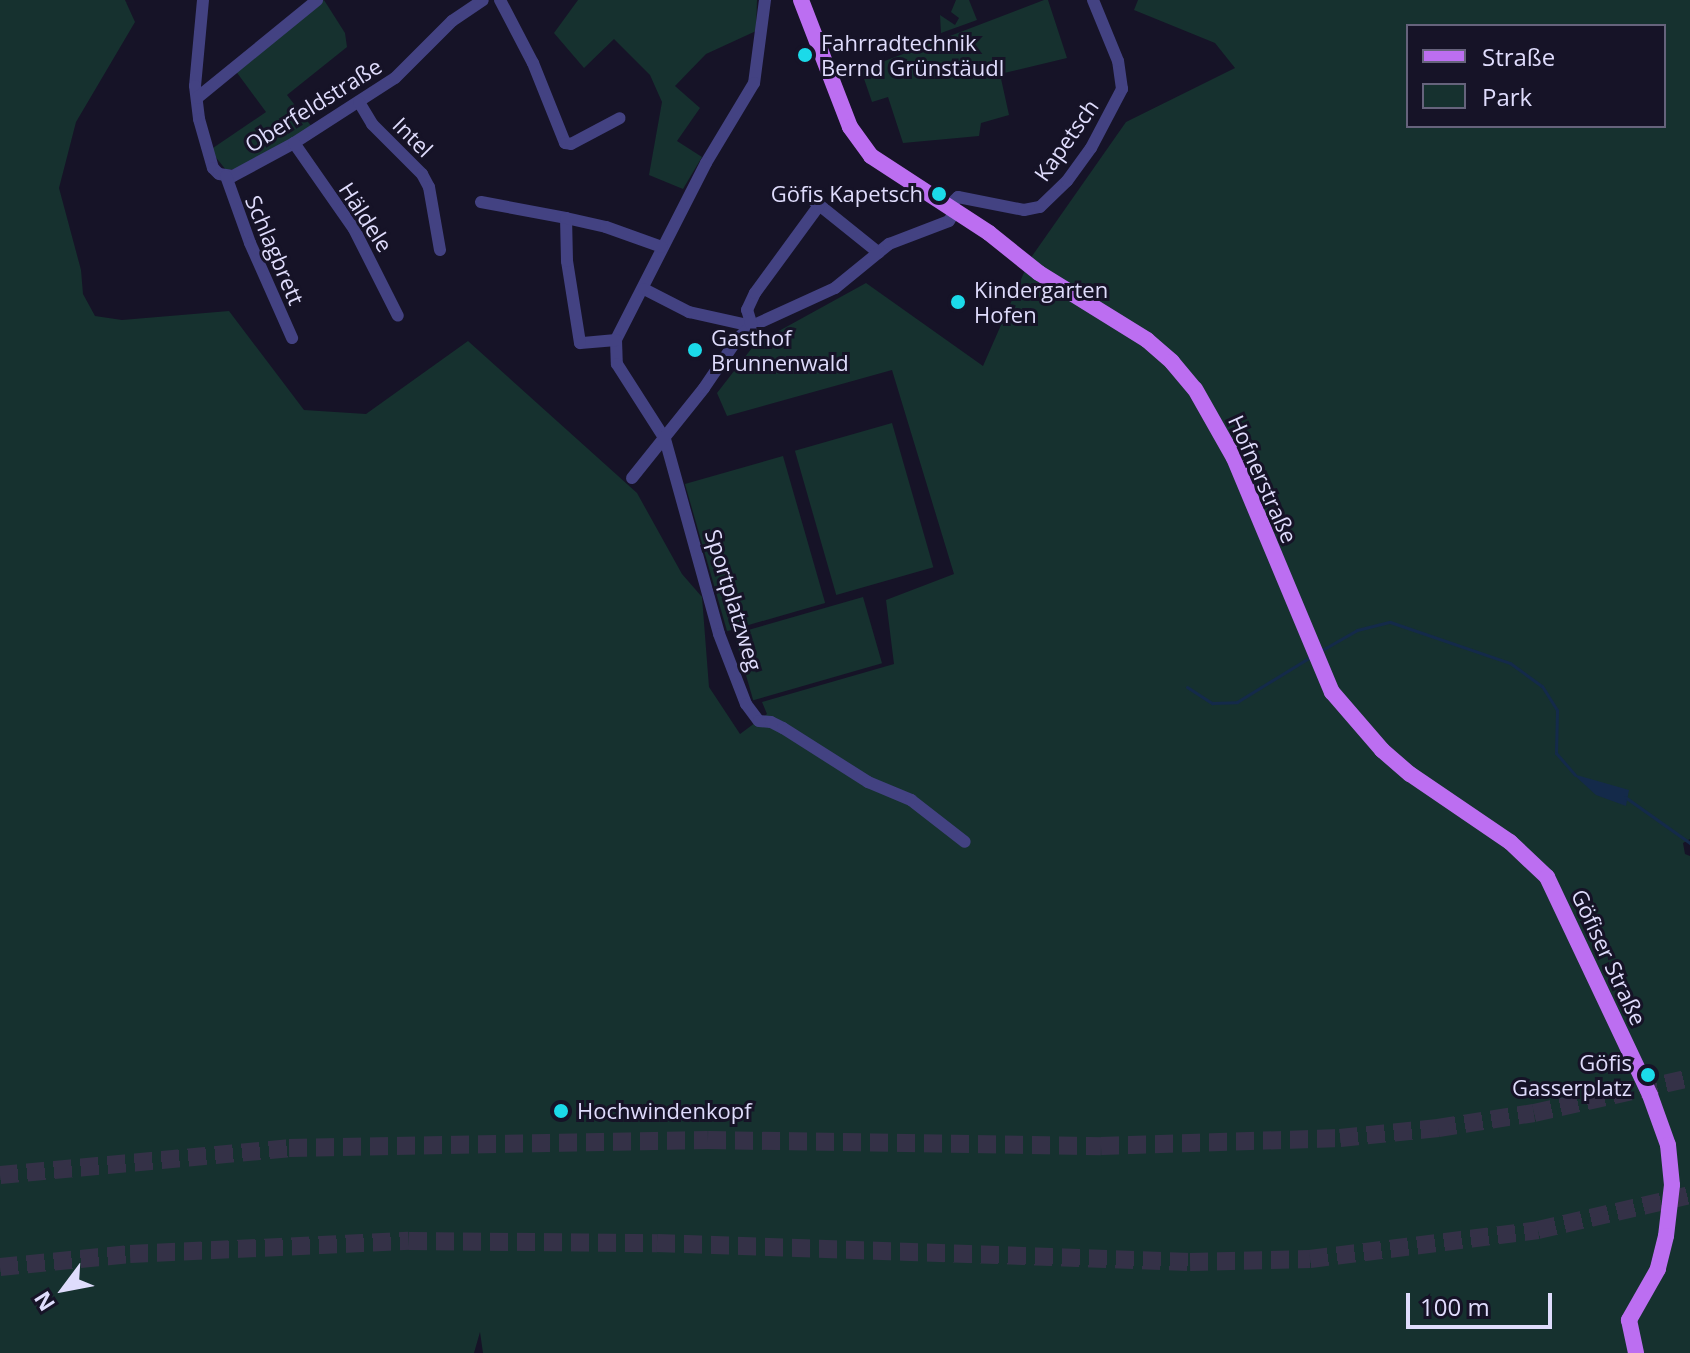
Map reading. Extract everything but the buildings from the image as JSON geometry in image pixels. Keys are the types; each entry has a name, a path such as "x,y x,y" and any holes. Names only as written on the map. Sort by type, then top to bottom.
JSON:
{"main road":[{"name":"Hofnerstraße","path":"801,0 846,117 859,141 889,171 1009,248 1030,257 1055,282 1147,340 1172,362 1195,389 1234,458 1318,665"},
{"name":"Göfiser Straße","path":"1318,665 1332,692 1382,750 1410,774 1510,842 1547,877 1563,906 1658,1112 1668,1145 1672,1185 1666,1236 1658,1269 1629,1320 1636,1353"}],"street":[{"name":"Oberfeldstraße","path":"203,0 197,98 208,159 219,174 226,176 241,174 395,78 452,21 483,0"},
{"path":"197,98 317,0"},
{"path":"500,0 533,63 565,143 571,144 620,118"},
{"path":"566,218 567,261 580,343 616,340 710,154 754,83 765,0"},
{"name":"Kapetsch","path":"952,209 958,197 1024,210 1040,207 1067,181 1091,148 1122,89 1118,61 1093,0"},
{"name":"Intel","path":"359,102 372,124 422,174 429,187 440,250"},
{"name":"Häldele","path":"294,143 354,229 398,316"},
{"name":"Schlagbrett","path":"226,176 244,229 292,338"},
{"path":"803,192 879,253"},
{"path":"481,202 606,227 662,247"},
{"path":"752,326 747,310 755,293 818,207"},
{"path":"632,478 665,439 738,338 752,326 835,288 903,236 949,221 952,209"},
{"path":"644,289 689,312 752,326"},
{"name":"Sportplatzweg","path":"616,340 617,364 623,377 665,439 719,634 746,704 759,721 783,728 868,782 911,800 965,842"}],"green space":[{"path":"0,0 125,0 135,22 76,122 59,188 81,270 83,294 95,316 122,320 229,311 304,410 366,414 468,341 637,493 682,574 702,597 709,687 740,734 767,714 762,702 894,664 886,600 954,574 892,370 727,416 717,393 755,344 866,283 983,366 1030,259 1126,122 1235,68 1215,43 1134,10 1138,0 1690,0 1690,839 1683,843 1685,854 1690,856 1690,1353 483,1353 480,1332 474,1353 0,1353"},
{"path":"324,0 345,33 347,47 287,95 312,127 237,169 226,170 210,150 266,112 235,70"},
{"path":"578,0 757,0 756,31 706,54 675,86 700,108 677,141 702,157 683,189 649,175 662,102 650,75 614,39 584,68 554,33"},
{"path":"956,0 969,0 977,20 941,33 940,15 955,25 959,18 951,12"},
{"path":"1048,0 1067,58 1000,74 1009,115 981,123 979,136 903,143 888,97 872,102 861,70"},
{"path":"892,423 933,567 836,595 795,451"},
{"path":"783,456 825,603 727,631 685,484"},
{"path":"863,597 882,663 753,700 734,634"}],"water":[{"path":"1573,774 1629,790 1626,806 1596,795"}],"waterway":[{"path":"1322,650 1357,630 1390,622 1510,663 1542,686 1557,710 1556,753 1575,775"},
{"path":"1187,687 1212,703 1237,702 1312,656"},
{"path":"1625,797 1690,843"}],"tunnel":[{"path":"0,1175 289,1148 708,1140 1101,1146 1340,1138 1438,1128 1534,1113 1690,1078"},
{"path":"0,1267 130,1254 409,1241 657,1243 1190,1262 1310,1259 1538,1230 1690,1195"}],"place":[{"name":"Fahrradtechnik Bernd Grünstäudl","path":"805,55"},
{"name":"Göfis Kapetsch","path":"939,194"},
{"name":"Kindergarten Hofen","path":"958,302"},
{"name":"Gasthof Brunnenwald","path":"695,350"},
{"name":"Göfis Gasserplatz","path":"1648,1075"},
{"name":"Hochwindenkopf","path":"561,1111"}]}
